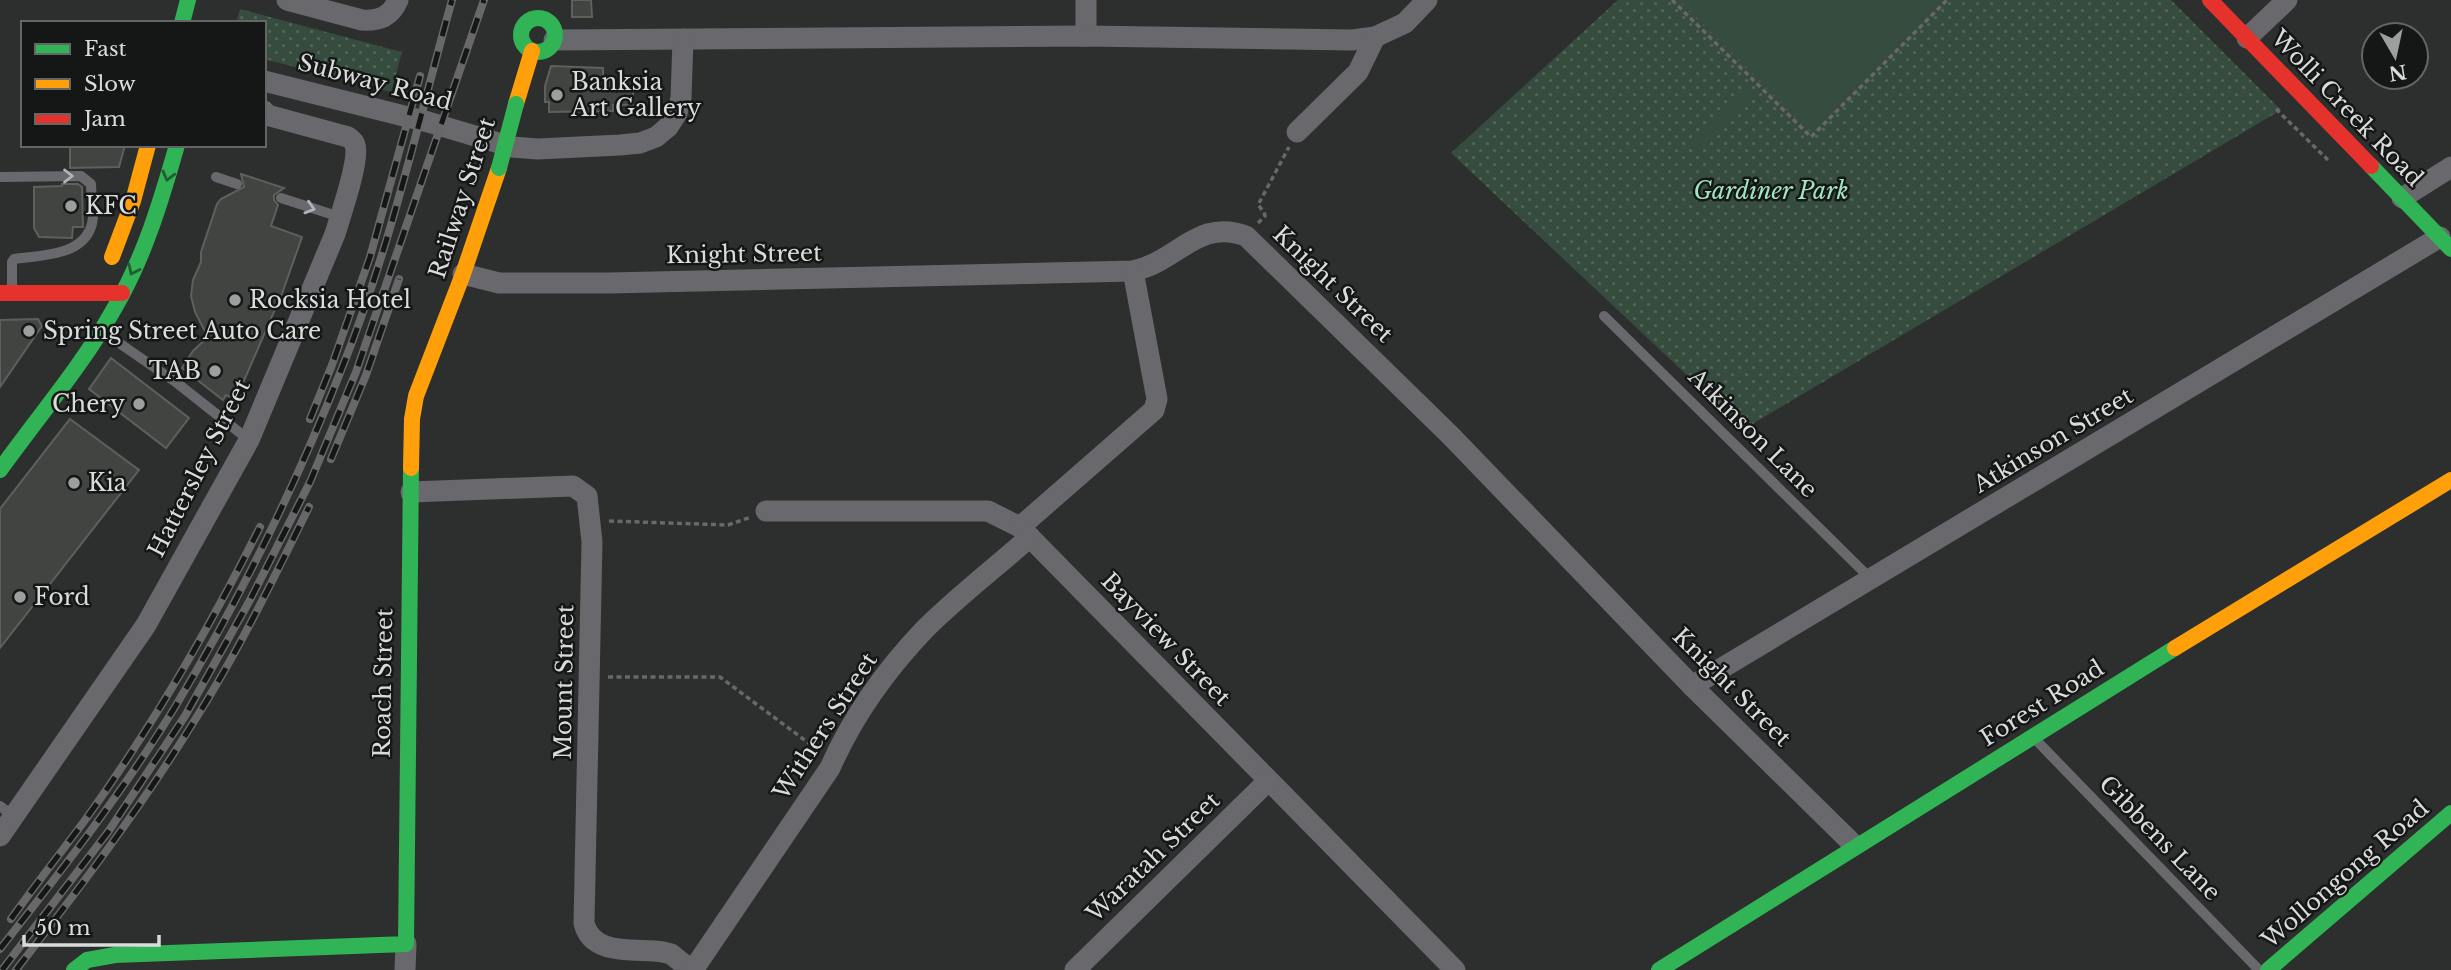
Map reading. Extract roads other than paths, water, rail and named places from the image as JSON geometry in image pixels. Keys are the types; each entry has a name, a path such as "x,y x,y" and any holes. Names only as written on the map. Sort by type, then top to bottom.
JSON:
{"main road":[{"path":"183,21 188,0"},
{"path":"541,18 546,0"},
{"name":"Wolli Creek Road","path":"2210,0 2445,243"},
{"path":"541,18 554,29 554,40 548,49 531,51 523,44 522,27 530,20 541,18"},
{"name":"Railway Street","path":"416,396 463,274 499,168 531,51"},
{"path":"92,298 122,233 147,147"},
{"path":"0,470 101,331 122,293 160,207 176,147"},
{"path":"6,293 92,298 122,293"},
{"name":"Roach Street","path":"406,944 412,431 416,396"},
{"name":"Forest Road","path":"1659,970 1854,845 2451,480"},
{"name":"Wollongong Road","path":"2268,970 2451,813"},
{"path":"74,970 78,963 115,955 406,944"}],"street":[{"path":"287,0 374,21 393,11 398,1"},
{"path":"1086,0 1086,36"},
{"path":"554,40 1086,36 1352,40 1375,37 1405,23 1427,0"},
{"path":"2247,38 2287,0"},
{"path":"1297,132 1358,72 1375,37"},
{"name":"Subway Road","path":"266,83 428,122 512,147 551,149 640,143 656,137 668,127 677,113 681,98 683,39"},
{"name":"Hattersley Street","path":"0,836 7,812 146,625 249,440 340,217 356,152 352,140 348,136 266,114"},
{"path":"2402,198 2451,167"},
{"name":"Knight Street","path":"463,274 499,284 1133,271 1159,263 1202,234 1224,231 1246,236 1451,436 1692,686 1854,845"},
{"name":"Atkinson Street","path":"1692,686 2445,243"},
{"name":"Withers Street","path":"692,970 834,762 846,736 884,678 923,632 1154,410 1157,400 1133,271"},
{"name":"Mount Street","path":"411,492 573,486 587,496 592,541 586,929 593,941 600,945 671,954 692,970"},
{"name":"Bayview Street","path":"766,511 988,511 1025,532 1455,970"},
{"name":"Waratah Street","path":"1075,970 1268,781"},
{"name":"Roach Street","path":"405,970 406,944"}],"lane":[{"path":"0,177 81,176 90,184 93,217 90,229 76,246 50,255 14,259 6,293"},
{"path":"216,177 237,184"},
{"path":"281,198 340,217"},
{"name":"Atkinson Lane","path":"1604,316 1872,580"},
{"path":"101,331 177,383 249,440"},
{"name":"Gibbens Lane","path":"2031,736 2259,970"}],"railway":[{"path":"0,949 91,831 155,739 222,625 286,498 342,368 375,278 452,0"},
{"path":"2,970 108,832 185,716 250,600 310,482 356,372 484,0"},
{"path":"310,419 370,257 420,76"},
{"path":"331,459 366,375 399,279"},
{"path":"16,970 108,849 193,723 240,644 309,507"},
{"path":"11,919 88,816 158,711 221,602 260,527"}],"place":[{"name":"Banksia Art Gallery","path":"557,95"},
{"name":"KFC","path":"71,206"},
{"name":"Rocksia Hotel","path":"235,300"},
{"name":"Spring Street Auto Care","path":"29,331"},
{"name":"TAB","path":"215,371"},
{"name":"Chery","path":"139,404"},
{"name":"Kia","path":"74,483"},
{"name":"Ford","path":"20,597"}],"park label":[{"name":"Gardiner Park","path":"1771,191"}]}
